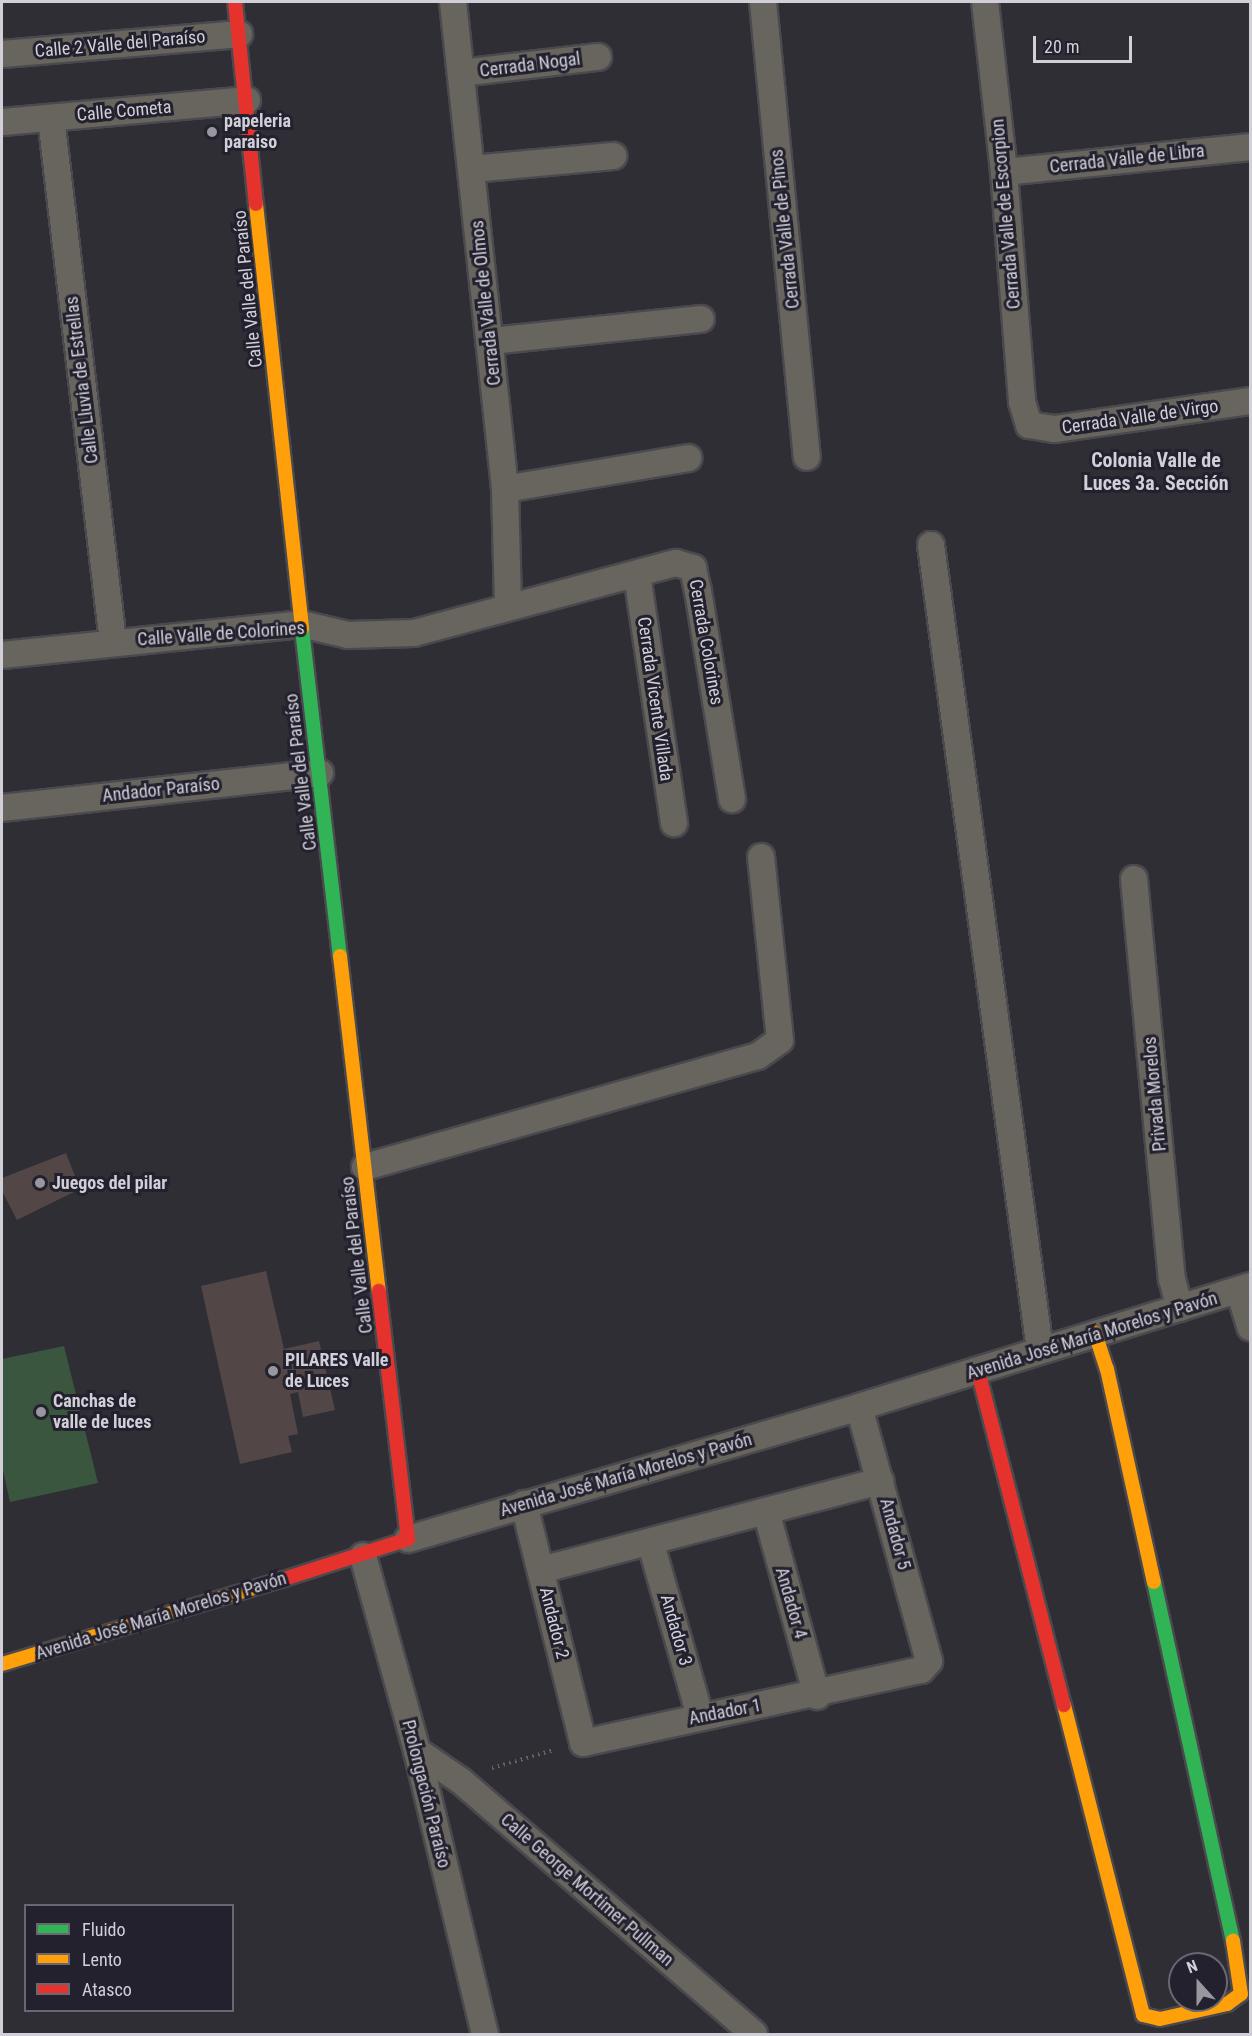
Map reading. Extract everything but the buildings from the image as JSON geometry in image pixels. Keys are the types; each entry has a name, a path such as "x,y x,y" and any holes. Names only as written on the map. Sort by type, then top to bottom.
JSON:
{"street":[{"name":"Calle Valle del Paraíso","path":"236,2 301,624 408,1539"},
{"name":"Cerrada Valle de Olmos","path":"453,2 505,489 508,606"},
{"name":"Cerrada Valle de Pinos","path":"763,2 807,457"},
{"name":"Cerrada Valle de Escorpion","path":"985,2 1004,172 1022,402 1029,425"},
{"name":"Calle 2 Valle del Paraíso","path":"2,54 239,34"},
{"name":"Cerrada Nogal","path":"461,73 598,57"},
{"name":"Calle Cometa","path":"2,122 247,100"},
{"name":"Calle Lluvia de Estrellas","path":"51,118 113,642"},
{"name":"Cerrada Valle de Libra","path":"1004,172 1251,147"},
{"path":"472,169 613,156"},
{"path":"491,341 701,319"},
{"name":"Cerrada Valle de Virgo","path":"1029,425 1055,429 1251,401"},
{"path":"505,489 688,458"},
{"path":"931,544 1040,1350"},
{"name":"Cerrada Colorines","path":"508,606 637,575 676,563 693,568 732,799"},
{"name":"Cerrada Vicente Villada","path":"637,575 674,822"},
{"name":"Calle Valle de Colorines","path":"2,655 301,624 348,635 414,633 474,619 508,606"},
{"name":"Andador Paraíso","path":"2,808 320,773"},
{"path":"365,1167 758,1056 780,1040 761,857"},
{"name":"Privada Morelos","path":"1134,879 1172,1279 1180,1308"},
{"path":"1245,1288 1251,1328"},
{"name":"Avenida José María Morelos y Pavón","path":"2,1664 363,1556 408,1539 524,1504 859,1407 1245,1288"},
{"path":"978,1371 1143,2015 1160,2019 1227,2004 1241,1994 1240,1973 1110,1380 1095,1333"},
{"name":"Andador 5","path":"859,1407 929,1661"},
{"path":"542,1570 651,1544 881,1481"},
{"name":"Andador 2","path":"524,1504 583,1743"},
{"name":"Andador 4","path":"766,1511 817,1696"},
{"name":"Andador 3","path":"651,1544 700,1716"},
{"name":"Prolongación Paraíso","path":"363,1556 417,1751 484,2034"},
{"name":"Andador 1","path":"583,1743 700,1716 817,1696 921,1670 929,1661"},
{"name":"Calle George Mortimer Pullman","path":"417,1751 461,1781 754,2034"}],"path":[{"path":"518,1758 583,1743"}],"green space":[{"name":"Canchas de valle de luces","path":"64,1346 98,1483 10,1502 2,1466 2,1359"}],"traffic: fast":[{"path":"302,629 340,956"},
{"path":"1154,1582 1233,1941"}],"traffic: slow":[{"path":"256,204 302,629"},
{"path":"340,956 379,1291"},
{"path":"1095,1333 1107,1369 1154,1582"},
{"path":"2,1664 281,1580"},
{"path":"1064,1705 1143,2015 1160,2019 1227,2004 1241,1994 1233,1941"}],"traffic: jam":[{"path":"235,2 256,204"},
{"path":"281,1580 408,1539 379,1291"},
{"path":"978,1371 1064,1705"}],"place":[{"name":"papeleria paraiso","path":"212,132"},
{"name":"Juegos del pilar","path":"40,1183"},
{"name":"PILARES Valle de Luces","path":"273,1371"},
{"name":"Canchas de valle de luces","path":"41,1412"}],"district":[{"name":"Colonia Valle de Luces 3a. Sección","path":"1156,472"}]}
